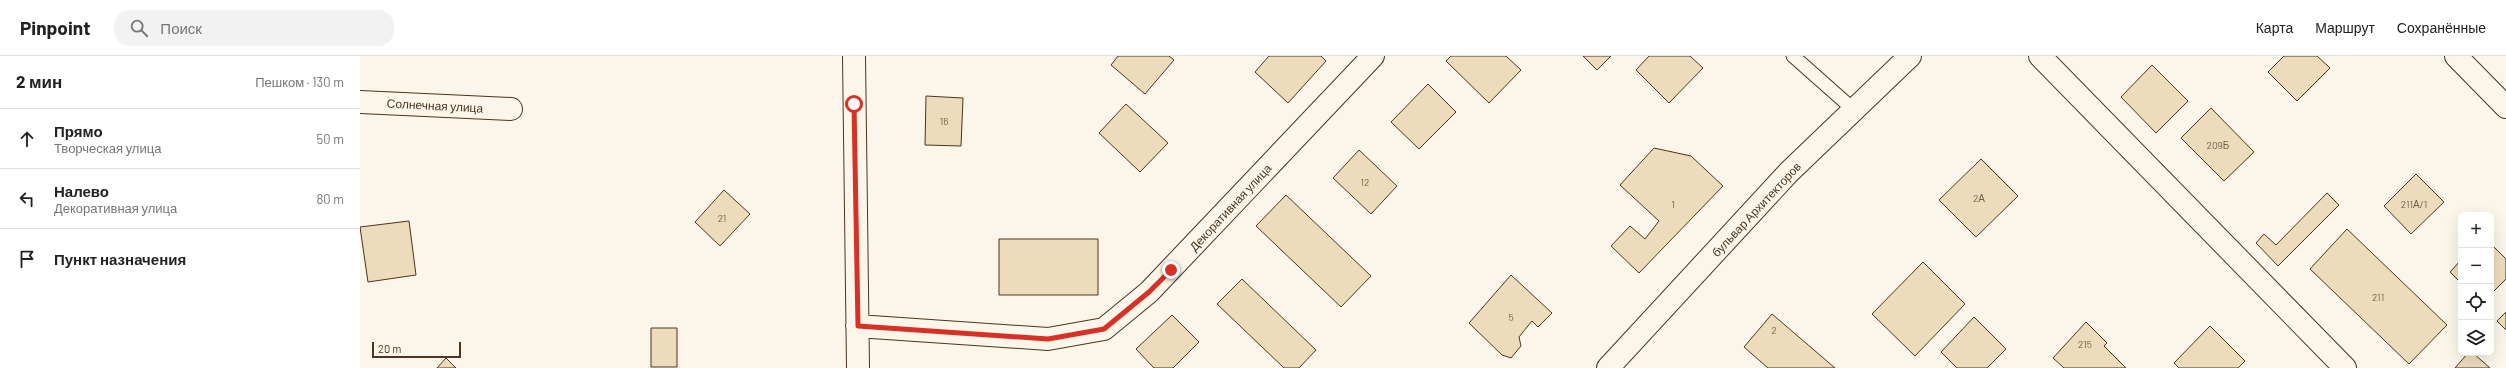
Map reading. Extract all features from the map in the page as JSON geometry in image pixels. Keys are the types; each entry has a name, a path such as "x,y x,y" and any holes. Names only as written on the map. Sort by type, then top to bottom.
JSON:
{"street":[{"path":"854,56 858,368"},
{"name":"Декоративная улица","path":"858,326 1048,339 1104,329 1149,292 1373,56"},
{"name":"бульвар Архитекторов","path":"1608,368 1789,172 1910,56"},
{"path":"2040,56 2345,368"},
{"path":"2456,56 2506,107"},
{"name":"Солнечная улица","path":"360,102 511,109"}],"lane":[{"path":"1793,56 1854,110"}],"building":[{"path":"1118,56 1169,56 1174,60 1145,94 1111,65"},
{"path":"1269,56 1321,56 1326,61 1288,103 1255,72"},
{"path":"1451,56 1506,56 1521,70 1489,103 1446,61"},
{"path":"1583,56 1611,56 1597,70"},
{"path":"1649,56 1690,56 1703,68 1669,103 1636,70"},
{"path":"2284,56 2317,56 2330,68 2297,101 2268,72"},
{"path":"2152,65 2188,101 2156,133 2121,97"},
{"path":"1428,84 1456,112 1419,149 1391,122"},
{"path":"926,96 963,98 961,146 925,145"},
{"path":"1126,104 1168,143 1140,172 1099,133"},
{"path":"2211,108 2254,152 2224,181 2181,138"},
{"path":"1654,148 1691,156 1723,186 1639,273 1611,246 1630,226 1645,239 1659,221 1620,185"},
{"path":"1359,150 1397,186 1371,214 1333,178"},
{"path":"1981,159 2018,196 1976,237 1939,200"},
{"path":"2416,174 2444,202 2411,234 2384,206"},
{"path":"724,190 750,214 720,246 695,222"},
{"path":"2327,193 2339,205 2278,266 2256,243 2264,234 2276,245"},
{"path":"1286,195 1371,276 1341,307 1256,226"},
{"path":"409,221 416,275 368,282 360,227"},
{"path":"2347,229 2447,325 2409,364 2310,269"},
{"path":"999,239 1098,239 1098,295 999,295"},
{"path":"2494,247 2506,259 2506,279 2494,291"},
{"path":"1923,262 1965,304 1915,356 1872,314"},
{"path":"2458,263 2458,280 2450,272"},
{"path":"1511,275 1552,313 1538,327 1532,321 1519,337 1521,346 1511,358 1502,355 1469,323"},
{"path":"1242,279 1316,350 1299,368 1284,368 1217,304"},
{"path":"2506,312 2506,330 2497,321"},
{"path":"1772,314 1835,368 1768,368 1744,347"},
{"path":"1172,315 1199,342 1173,368 1154,368 1136,349"},
{"path":"1974,317 2006,349 1987,368 1957,368 1941,352"},
{"path":"2086,322 2107,343 2104,346 2126,368 2064,368 2053,358"},
{"path":"2210,326 2245,361 2238,368 2179,368 2174,363"},
{"path":"651,328 677,328 677,367 651,367"},
{"path":"2465,356 2476,356 2490,368 2455,368"},
{"path":"446,358 456,368 437,368"}],"route":[{"path":"854,104 858,326 1048,339 1104,329 1149,292 1171,270"}]}
